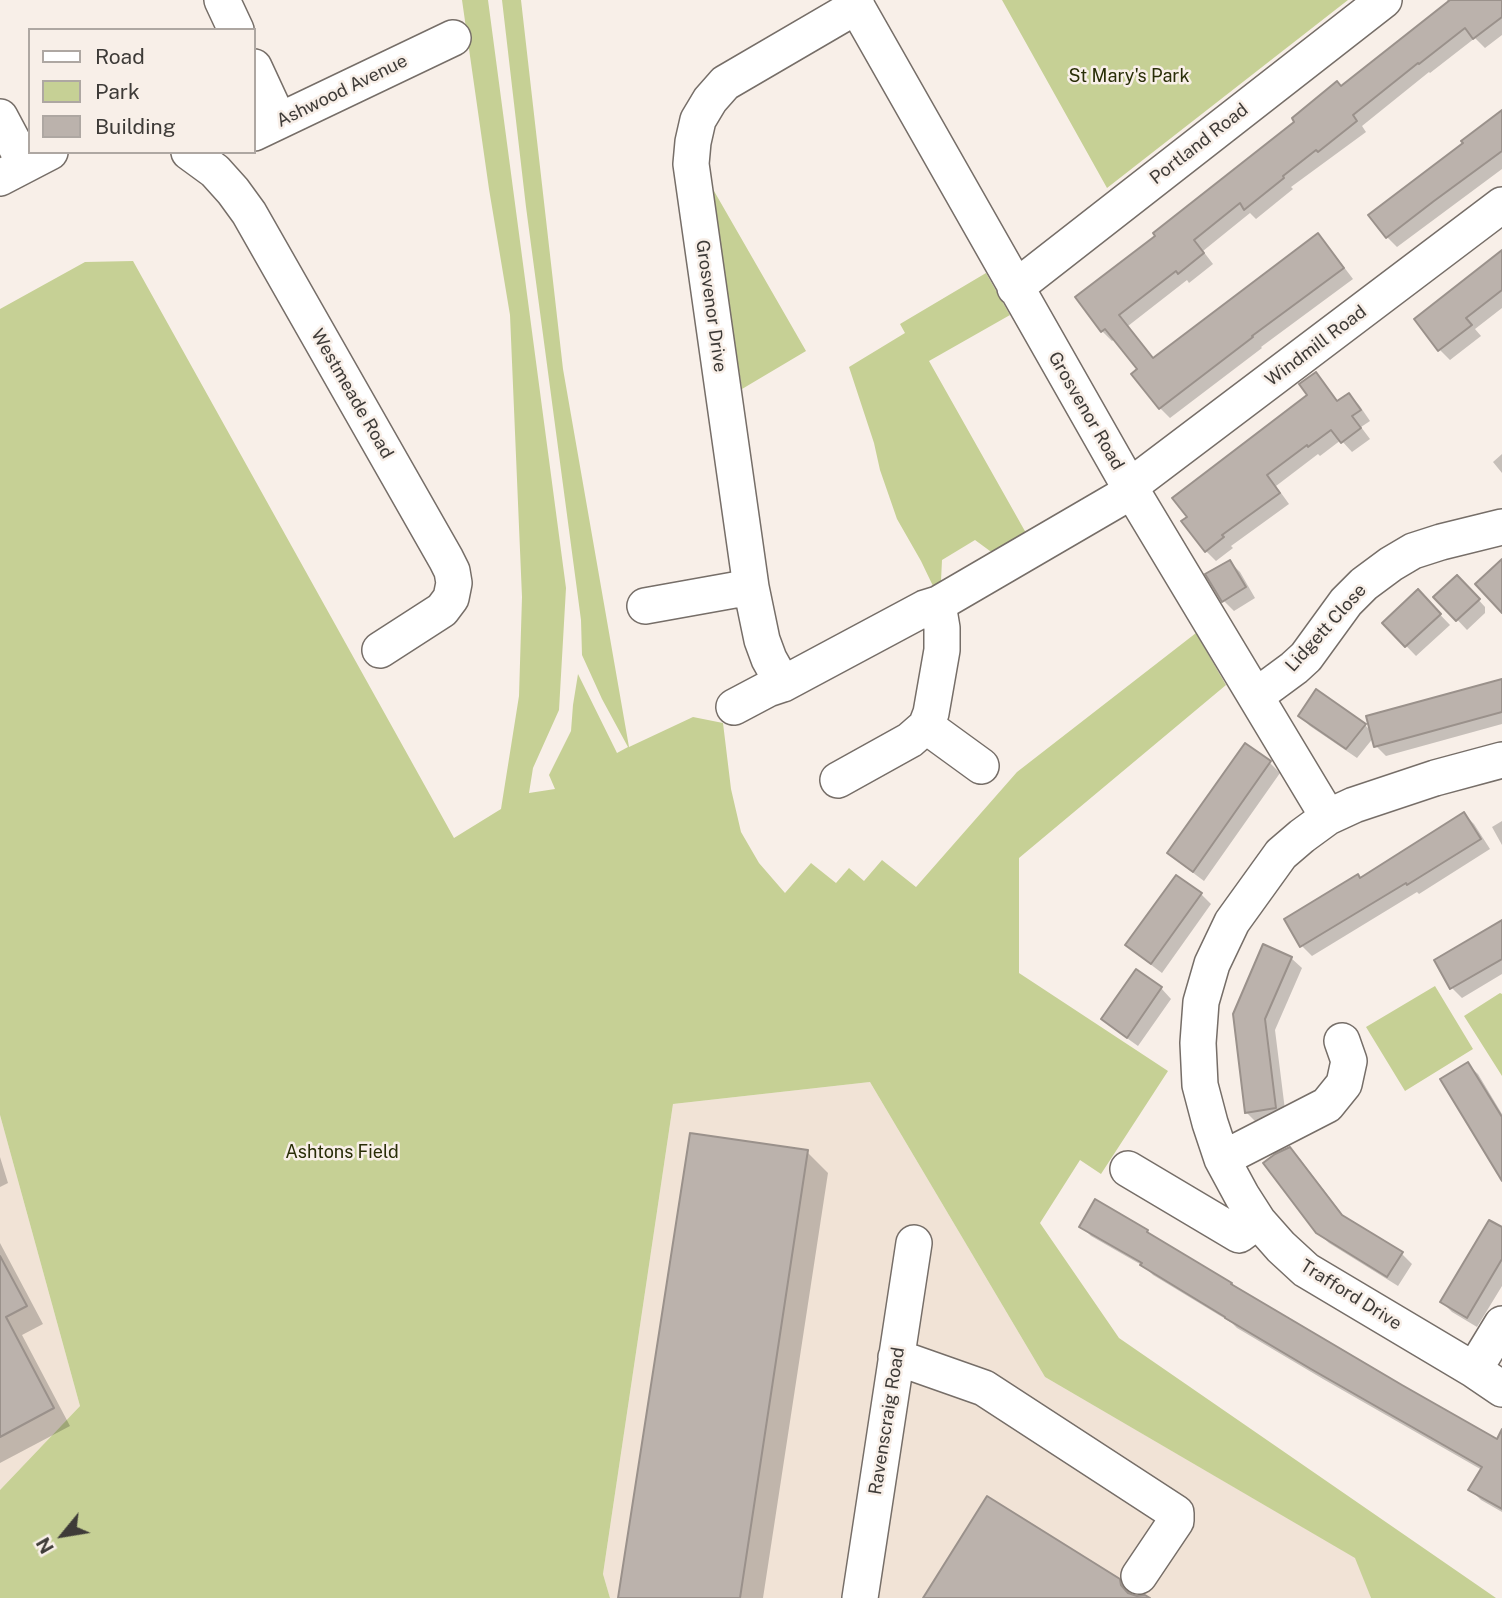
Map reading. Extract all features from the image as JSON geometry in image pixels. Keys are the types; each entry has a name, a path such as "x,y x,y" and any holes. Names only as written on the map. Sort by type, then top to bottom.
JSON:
{"street":[{"path":"222,0 235,28"},
{"name":"Portland Road","path":"1015,288 1384,0"},
{"name":"Grosvenor Road","path":"855,3 1130,489 1328,817"},
{"name":"Grosvenor Drive","path":"783,684 762,640 751,587 691,164 693,142 698,120 725,83 855,3"},
{"name":"Ashwood Avenue","path":"266,127 442,52"},
{"path":"256,77 266,127"},
{"path":"0,117 25,165"},
{"name":"Westmeade Road","path":"212,158 249,213 452,571 454,583 451,598 442,610 398,648"},
{"name":"Windmill Road","path":"734,707 783,684 925,608 938,604 1130,489 1502,205"},
{"name":"Lidgett Close","path":"1256,696 1300,663 1346,602 1364,584 1413,551 1483,524"},
{"path":"645,606 751,587"},
{"path":"834,781 910,740 926,726 931,713 942,650 938,604"},
{"path":"926,726 981,766"},
{"name":"Trafford Drive","path":"1488,1380 1306,1270 1281,1247 1258,1220 1222,1159 1199,1085 1198,1043 1201,1002 1212,964 1232,922 1281,854 1328,817 1354,805 1502,760"},
{"path":"1222,1159 1326,1105 1344,1084 1349,1061 1342,1041"},
{"path":"1144,1172 1239,1235 1258,1220"},
{"name":"Ravenscraig Road","path":"860,1598 914,1243"},
{"path":"1488,1380 1502,1324"},
{"path":"896,1357 984,1388 1176,1513 1176,1521 1139,1576"}],"shaded area":[{"path":"870,1082 1045,1377 1356,1558 1371,1598 610,1598 603,1574 673,1104"},
{"path":"0,1115 80,1406 0,1490"}],"green space":[{"name":"Ashtons Field","path":"462,0 488,0 566,588 559,710 533,768 529,793 555,789 549,775 571,731 578,674 617,753 628,747 582,655 581,620 526,207 502,0 521,0 563,369 629,747 693,717 723,723 731,789 741,832 759,863 785,893 811,863 836,883 849,868 864,881 882,860 916,887 1017,772 1196,633 1226,685 1019,858 1019,973 1168,1071 1101,1174 1080,1160 1040,1223 1119,1338 1496,1598 1371,1598 1355,1558 1045,1377 870,1082 673,1104 603,1574 610,1598 0,1598 0,1490 80,1406 0,1115 0,309 85,262 133,261 454,838 501,809 519,696 522,597 510,315"},
{"name":"St Mary's Park","path":"1002,0 1348,0 1107,188"},
{"path":"711,191 714,191 806,351 742,389"},
{"path":"986,273 1010,315 929,361 1026,533 994,551 975,540 942,560 941,581 933,586 897,519 849,367 905,333 900,324"},
{"path":"1435,986 1473,1049 1405,1091 1366,1027"},
{"path":"1502,994 1502,1076 1464,1016"}],"building":[{"path":"1450,0 1502,0 1502,17 1473,39 1465,28 1418,63 1353,115 1357,121 1318,152 1316,150 1244,210 1240,203 1194,240 1204,253 1119,315 1153,358 1318,233 1344,268 1159,409 1131,374 1137,369 1105,329 1101,332 1075,297 1155,236 1153,233 1294,122 1292,118 1337,81 1341,86"},
{"path":"1502,110 1502,151 1386,238 1368,215"},
{"path":"1502,250 1502,290 1466,318 1472,325 1438,351 1414,319"},
{"path":"1316,372 1337,401 1349,393 1361,410 1352,416 1361,428 1341,443 1331,430 1267,475 1280,493 1222,535 1224,537 1205,552 1181,521 1187,517 1172,498 1307,395 1299,384"},
{"path":"1502,559 1502,613 1475,584"},
{"path":"1230,560 1246,587 1222,602 1205,574"},
{"path":"1457,575 1480,599 1456,621 1433,597"},
{"path":"1418,589 1441,614 1405,647 1382,623"},
{"path":"1502,679 1502,712 1374,747 1366,716"},
{"path":"1316,689 1366,724 1346,749 1298,716"},
{"path":"1245,743 1271,761 1193,872 1167,853"},
{"path":"1464,812 1481,839 1300,947 1284,919 1358,874 1360,878"},
{"path":"1176,875 1202,893 1151,964 1125,945"},
{"path":"1502,920 1502,959 1450,989 1434,960"},
{"path":"1263,944 1292,957 1265,1019 1276,1108 1245,1113 1233,1014"},
{"path":"1136,969 1162,987 1127,1038 1101,1019"},
{"path":"1468,1062 1502,1117 1502,1181 1440,1079"},
{"path":"690,1133 808,1150 740,1598 618,1598"},
{"path":"1290,1147 1342,1215 1403,1252 1387,1277 1316,1233 1263,1163"},
{"path":"1095,1199 1231,1284 1497,1439 1502,1429 1502,1509 1468,1490 1482,1467 1225,1318 1140,1265 1142,1263 1079,1227"},
{"path":"1489,1220 1502,1227 1502,1259 1467,1318 1440,1302"},
{"path":"0,1256 27,1306 6,1317 54,1408 0,1437"},
{"path":"987,1496 1120,1579 1121,1585 1128,1593 1150,1598 923,1598"}]}
